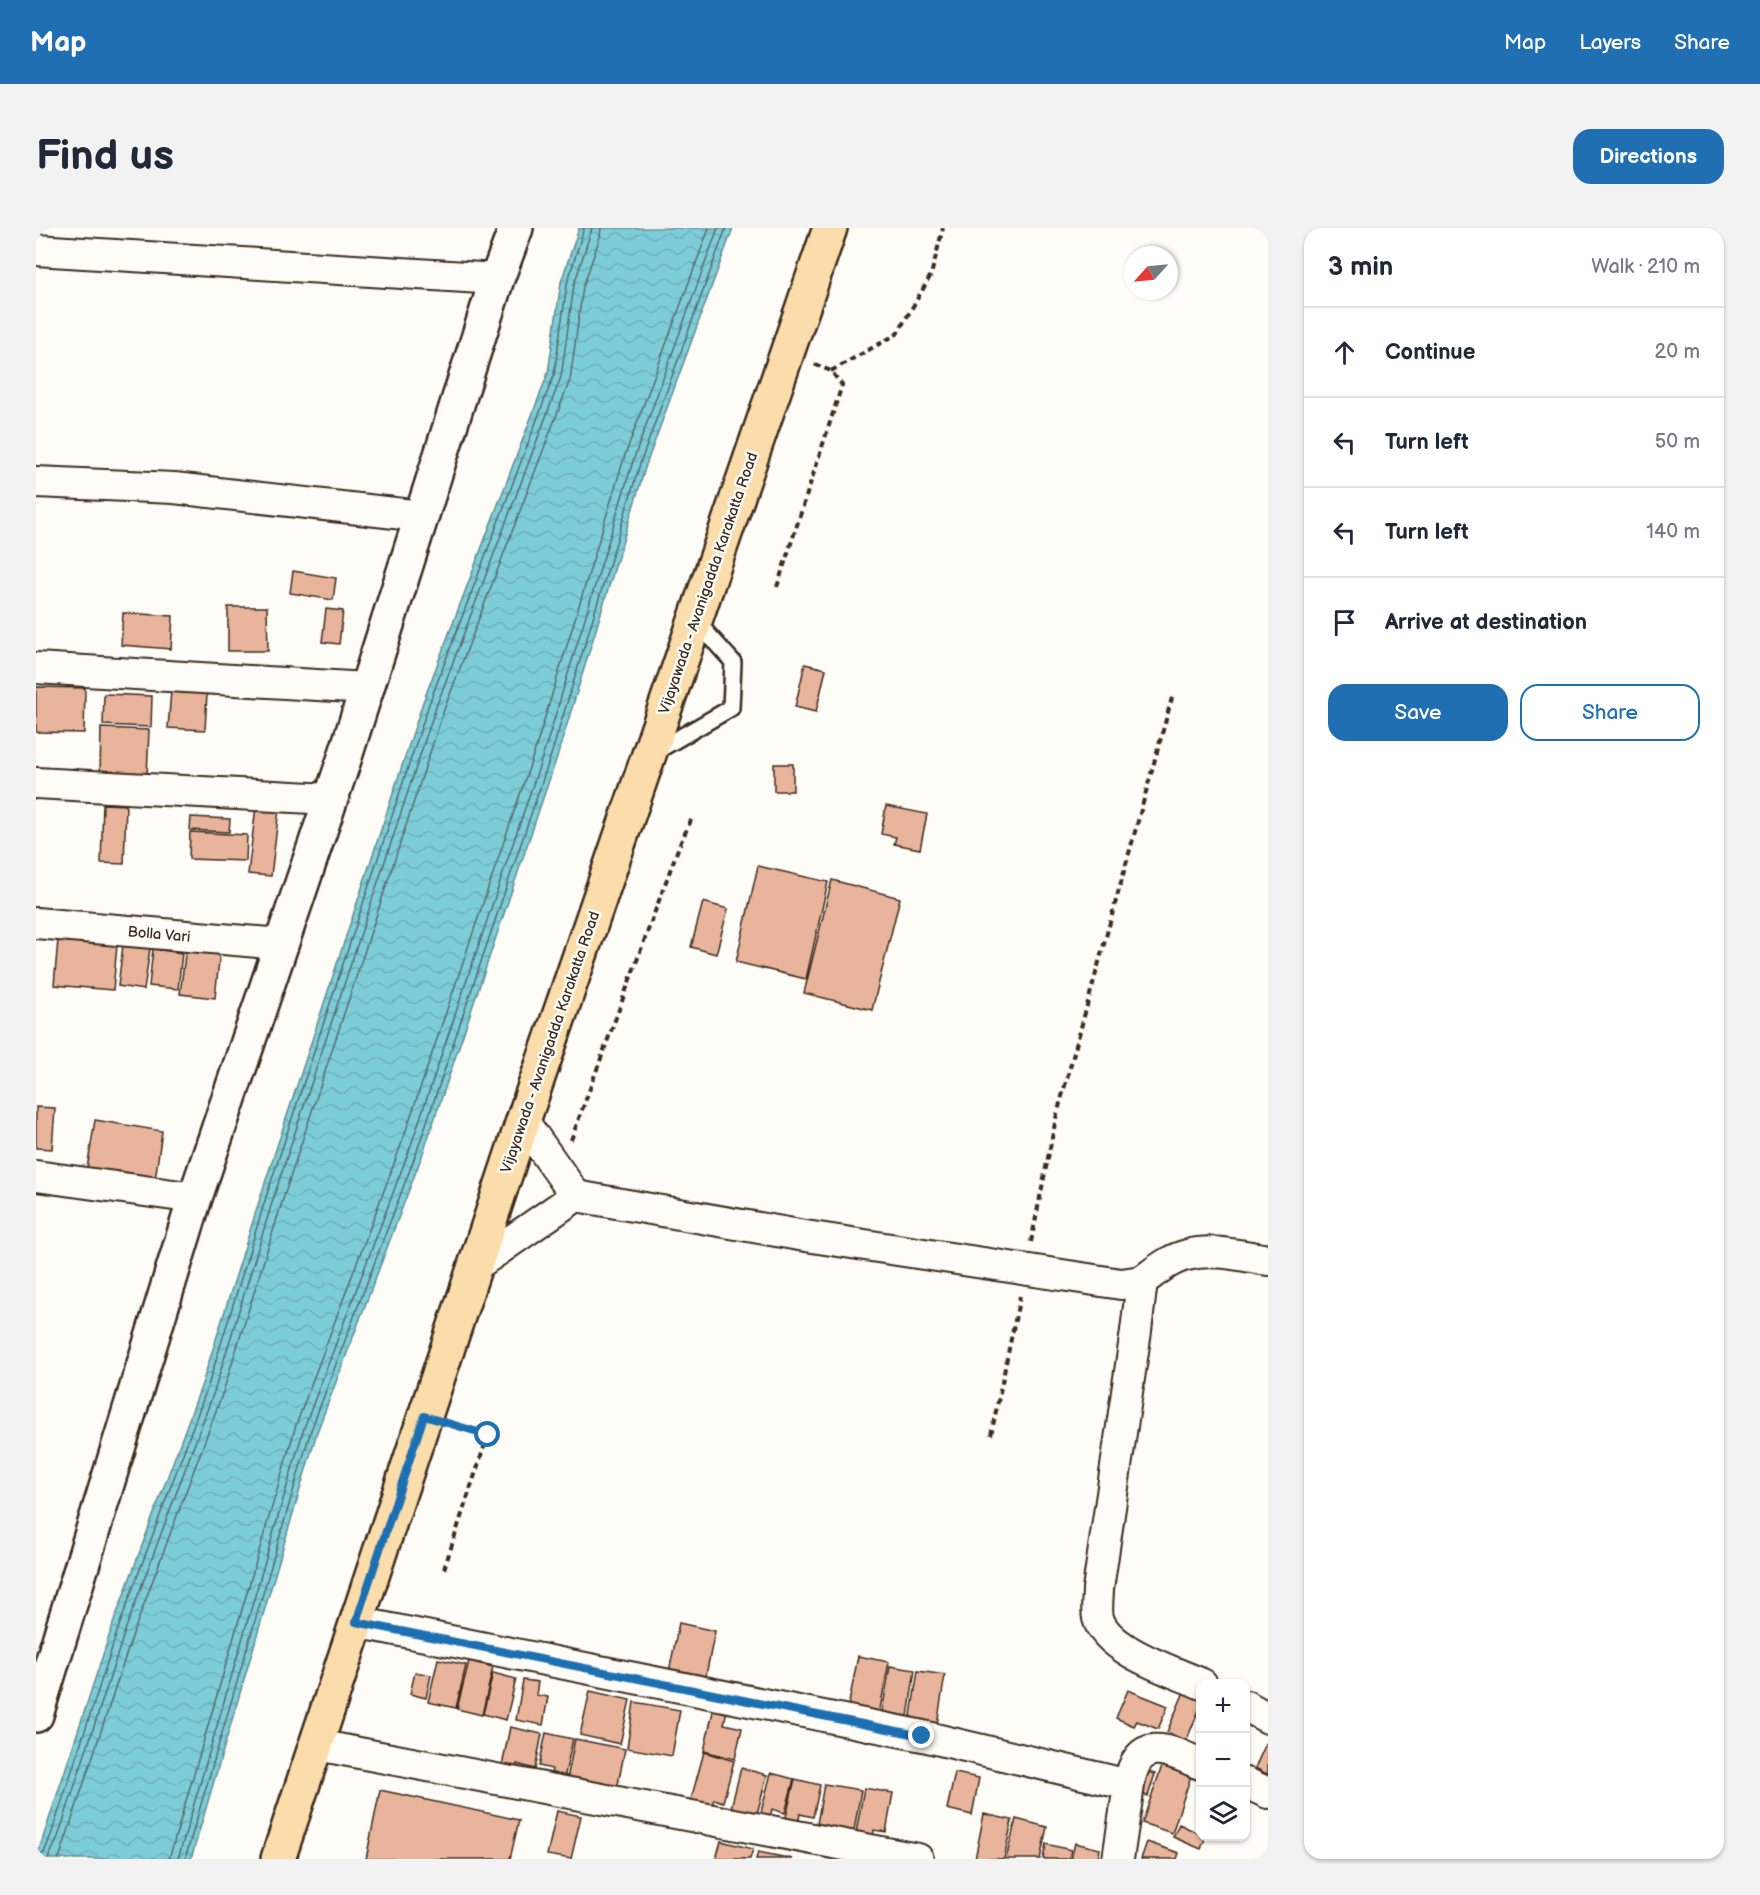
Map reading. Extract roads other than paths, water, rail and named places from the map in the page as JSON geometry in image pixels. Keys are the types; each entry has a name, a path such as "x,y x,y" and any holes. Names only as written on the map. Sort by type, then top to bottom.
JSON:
{"main road":[{"name":"Vijayawada - Avanigadda Karakatta Road","path":"278,1859 523,1121 830,228"}],"street":[{"path":"36,1715 195,1198 330,800 497,279 516,228"},
{"path":"36,250 497,279"},
{"path":"36,482 174,488 421,516"},
{"path":"36,668 367,688"},
{"path":"36,783 330,800"},
{"name":"Bolla Vari","path":"36,923 281,944"},
{"path":"523,1121 576,1196"},
{"path":"36,1176 195,1198"},
{"path":"475,1266 576,1196 799,1235 1121,1284 1142,1281 1164,1265 1187,1255 1220,1252 1268,1260"},
{"path":"1142,1281 1098,1589 1098,1618 1110,1637 1132,1653 1196,1680"},
{"path":"356,1622 922,1736 1128,1785"},
{"path":"1250,1709 1268,1718"},
{"path":"317,1745 918,1859"},
{"path":"1118,1859 1128,1785 1131,1770 1137,1758 1152,1749 1171,1750 1196,1762"},
{"path":"1250,1785 1268,1793"}],"lane":[{"path":"648,756 731,708 733,662 695,620"}],"water":[{"path":"579,228 733,228 646,465 558,754 423,1153 317,1432 191,1859 36,1859 113,1624 202,1384 263,1189 423,702 548,373 561,282"}]}
